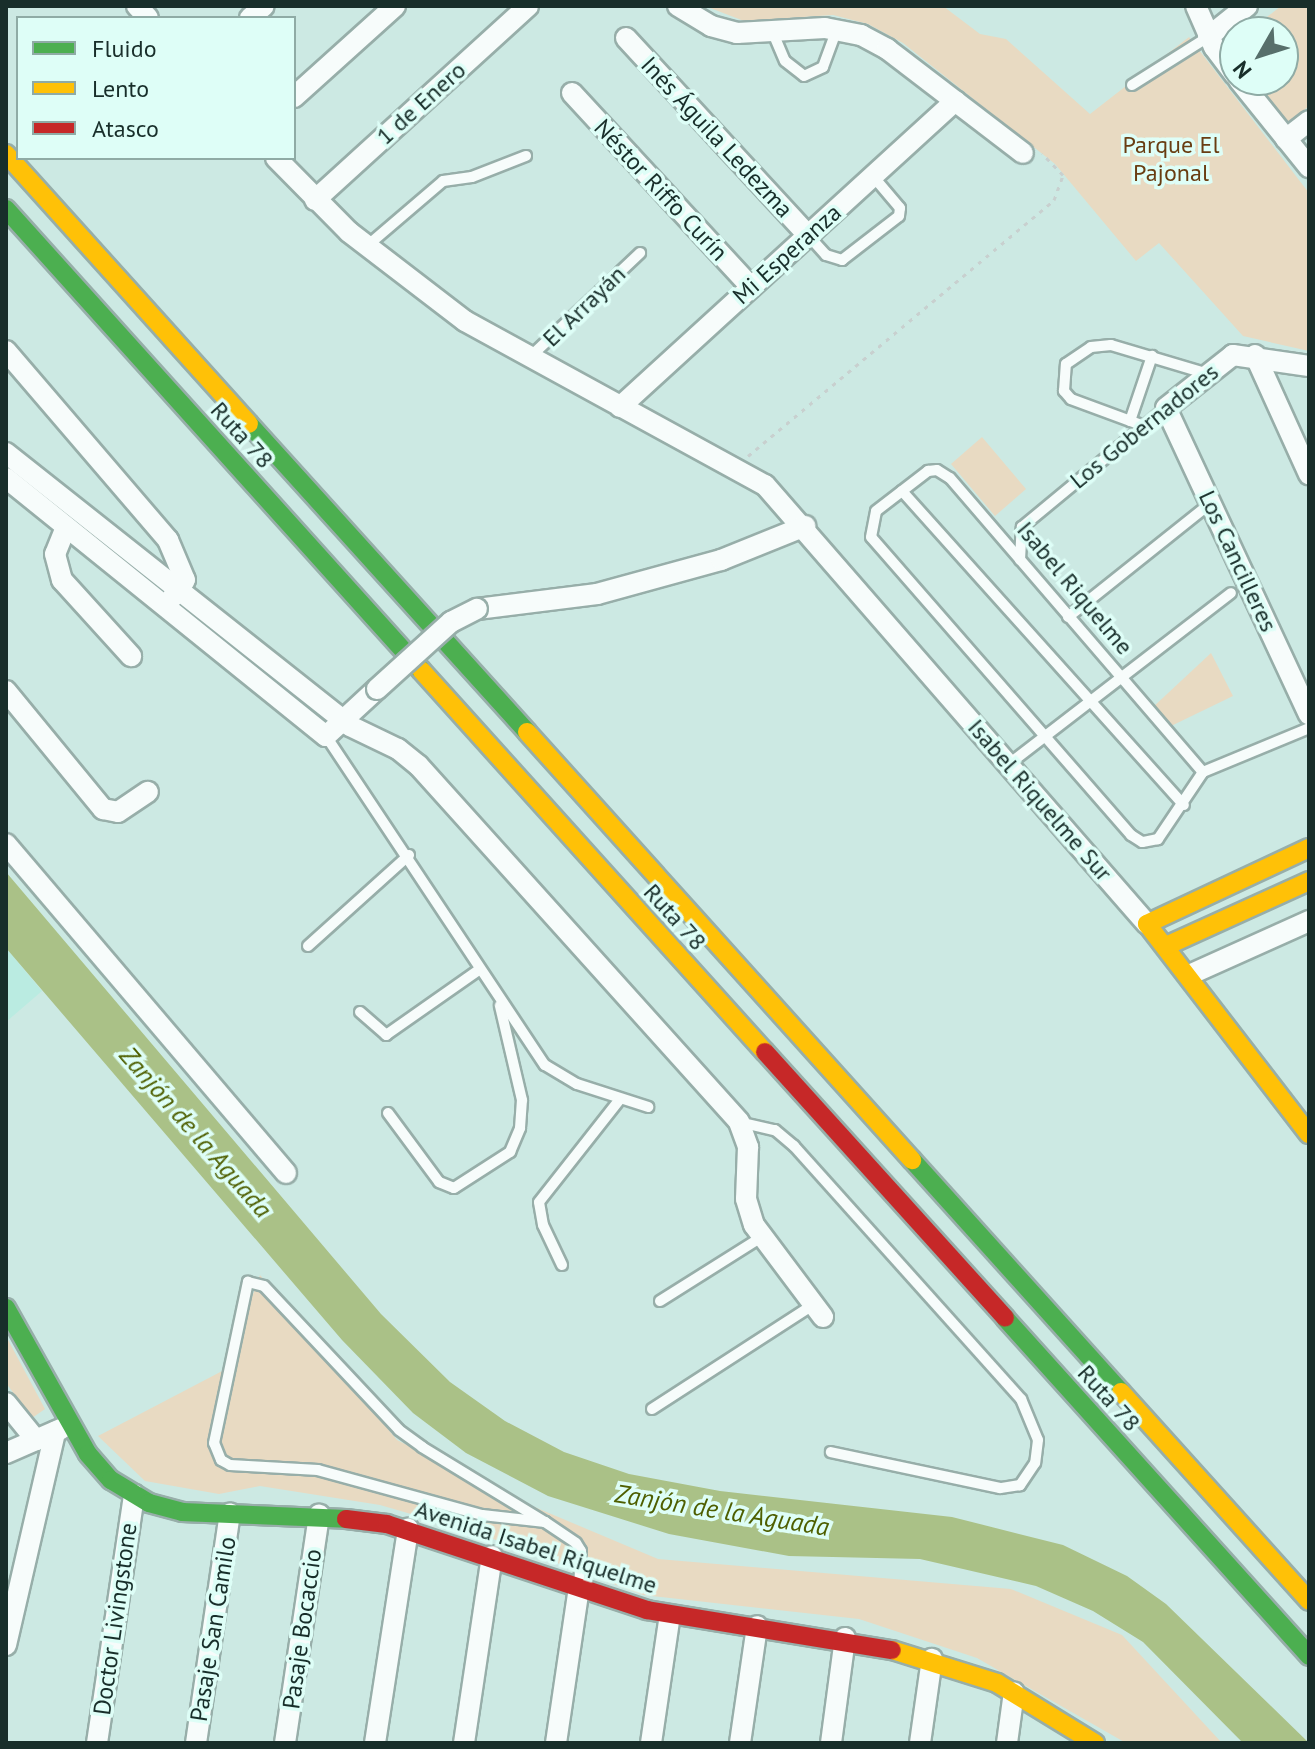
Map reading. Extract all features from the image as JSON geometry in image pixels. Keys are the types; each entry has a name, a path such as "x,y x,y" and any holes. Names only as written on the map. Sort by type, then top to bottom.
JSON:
{"main road":[{"name":"Ruta 78","path":"6,154 1309,1601"},
{"name":"Ruta 78","path":"6,209 1309,1656"},
{"path":"1147,924 1309,848"},
{"path":"1166,946 1309,881"},
{"name":"Isabel Riquelme Sur","path":"1147,924 1309,1134"},
{"path":"6,1308 54,1432"},
{"name":"Avenida Isabel Riquelme","path":"54,1432 134,1495 182,1512 319,1515 408,1529 579,1588 670,1615 845,1638 932,1659 1014,1692 1095,1743"}],"street":[{"path":"296,95 395,6"},
{"name":"1 de Enero","path":"315,200 528,6"},
{"path":"678,6 724,30 773,33 837,29 887,49 955,101 1029,150"},
{"path":"1196,6 1208,37 1219,52"},
{"path":"1208,37 1247,6"},
{"name":"Inés Águila Ledezma","path":"626,38 808,235"},
{"name":"Néstor Riffo Curín","path":"572,93 751,287"},
{"path":"1252,96 1309,167"},
{"name":"Mi Esperanza","path":"620,407 955,101"},
{"path":"1286,139 1309,121"},
{"name":"Isabel Riquelme Sur","path":"278,160 315,200 426,294 528,360 736,466 757,480 805,526 1147,924"},
{"path":"6,351 168,540 184,570 173,597"},
{"name":"Los Gobernadores","path":"1166,408 1233,355 1255,355 1309,366"},
{"path":"1255,355 1309,474"},
{"name":"Los Cancilleres","path":"1166,408 1211,503 1239,587 1309,714"},
{"path":"11,469 173,597 342,720 398,749 418,765 739,1122 748,1147 746,1199 760,1238 818,1311"},
{"path":"11,469 66,527 173,597 326,736 451,622 477,609 597,594 721,560 805,526"},
{"path":"66,527 55,554 62,580 131,656"},
{"path":"6,691 103,809 118,812 148,792"},
{"path":"6,844 286,1173"},
{"path":"1189,975 1309,921"},
{"path":"6,1403 54,1432"},
{"path":"6,1453 54,1432"},
{"path":"6,1645 54,1432"},
{"name":"Doctor Livingstone","path":"97,1743 134,1495"},
{"name":"Pasaje San Camilo","path":"196,1743 230,1514"},
{"name":"Pasaje Bocaccio","path":"285,1743 319,1515"},
{"path":"375,1743 408,1529"},
{"path":"464,1743 492,1556"},
{"path":"556,1743 579,1588"},
{"path":"651,1743 670,1615"},
{"path":"740,1743 757,1626"},
{"path":"831,1743 845,1638"},
{"path":"920,1743 932,1659"},
{"path":"1007,1743 1014,1692"}],"lane":[{"path":"773,33 785,61 804,76 823,67 837,29"},
{"path":"1132,85 1208,37"},
{"path":"367,246 443,181 472,177 526,156"},
{"path":"808,235 826,255 842,260 899,216 900,208 873,176"},
{"name":"El Arrayán","path":"528,360 640,253"},
{"path":"1144,426 1071,399 1064,391 1066,364 1091,347 1111,345 1208,374"},
{"path":"1130,421 1144,393 1152,356"},
{"name":"Los Gobernadores","path":"1020,560 1022,527 1166,408"},
{"name":"Isabel Riquelme","path":"902,491 937,470 950,478 1203,772"},
{"path":"1184,805 902,491 876,511 871,537 1043,736 1142,842 1158,839 1184,805 1203,772 1309,728"},
{"path":"1068,617 1211,503"},
{"path":"1009,764 1239,587"},
{"path":"326,736 409,855 498,1001 545,1065 561,1078 648,1107"},
{"path":"308,946 409,855"},
{"path":"360,1012 386,1035 479,970"},
{"path":"388,1113 439,1182 454,1188 510,1152 520,1128 522,1100 498,1001"},
{"path":"562,1265 543,1225 539,1202 620,1099"},
{"path":"739,1122 775,1130 794,1146 1021,1399 1038,1440 1035,1463 1020,1485 1000,1488 831,1452"},
{"path":"660,1301 760,1238"},
{"path":"545,1522 482,1515 318,1470 230,1465 221,1460 214,1443 248,1282 264,1286 399,1430 545,1522 581,1551 579,1588"},
{"path":"652,1409 818,1311"}],"path":[{"path":"736,466 1054,200 1063,175 1029,150"}],"shaded area":[{"path":"6,948 42,991 6,1022"}],"green space":[{"name":"Parque El Pajonal","path":"705,6 943,6 980,34 1006,39 1090,114 1189,37 1219,76 1219,96 1234,96 1309,193 1309,351 1243,336 1159,243 1136,261 1055,164 903,43 868,24 833,15 744,21"},
{"path":"1281,6 1309,6 1309,106 1284,126 1260,96 1299,96 1299,16 1268,16"},
{"path":"982,437 1026,489 995,516 951,464"},
{"path":"1211,653 1233,696 1169,727 1152,708"},
{"path":"260,1275 397,1440 499,1492 658,1559 1011,1589 1122,1635 1222,1743 1126,1743 977,1658 859,1619 643,1595 480,1534 380,1505 260,1486 219,1494 145,1481 98,1436 226,1369"},
{"path":"6,1336 45,1409 32,1418 6,1383"}],"water":[{"name":"Zanjón de la Aguada","path":"6,872 381,1314 450,1382 505,1421 564,1452 629,1474 720,1491 952,1517 1063,1545 1127,1576 1166,1604 1309,1743 1243,1743 1143,1642 1093,1611 1036,1586 920,1559 789,1556 669,1534 548,1496 466,1453 413,1413 342,1340 6,948"}],"traffic: fast":[{"path":"6,209 421,670"},
{"path":"249,424 527,732"},
{"path":"912,1160 1121,1392"},
{"path":"6,1308 88,1454 111,1480 149,1503 182,1512 346,1519"},
{"path":"1005,1318 1309,1656"}],"traffic: slow":[{"path":"6,154 249,424"},
{"path":"421,670 765,1052"},
{"path":"527,732 912,1160"},
{"path":"1309,848 1147,924 1309,1134"},
{"path":"1166,946 1309,881"},
{"path":"1121,1392 1309,1601"},
{"path":"892,1650 997,1683 1095,1743"}],"traffic: jam":[{"path":"765,1052 1005,1318"},
{"path":"346,1519 387,1524 647,1610 892,1650"}]}
